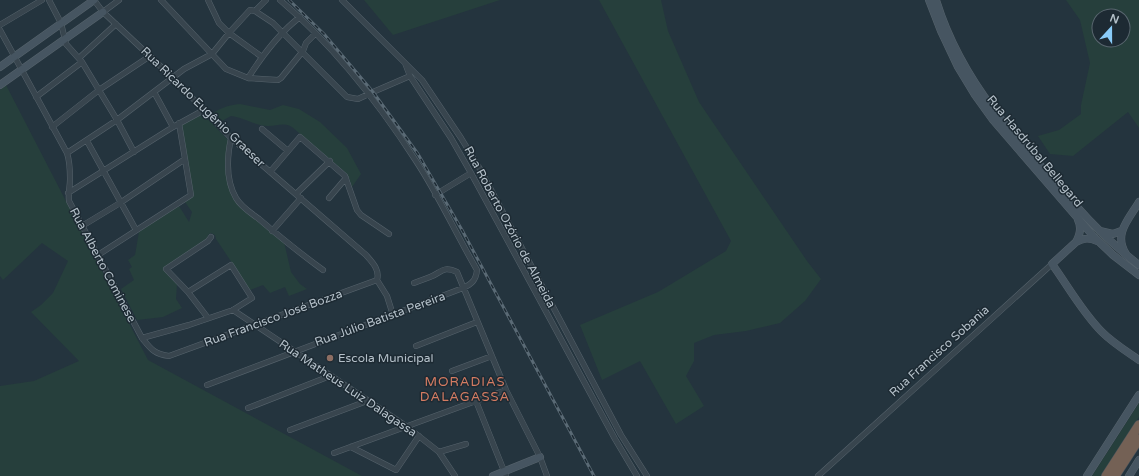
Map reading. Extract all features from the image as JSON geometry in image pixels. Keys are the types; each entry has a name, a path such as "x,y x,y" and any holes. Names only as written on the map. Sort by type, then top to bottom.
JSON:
{"highway":[{"path":"1106,476 1139,425"},
{"path":"1114,476 1139,439"}],"street":[{"path":"0,25 42,0"},
{"path":"49,0 61,23 66,44 80,60 99,90 134,152"},
{"path":"0,67 94,0"},
{"name":"Rua Ricardo Eugênio Graeser","path":"94,0 103,12 173,78 231,138 366,255 375,265 379,274 377,280"},
{"path":"0,85 119,0"},
{"path":"161,0 226,69 248,78 278,80 303,51 306,43 316,34"},
{"path":"208,0 219,23 228,33 262,57"},
{"path":"255,11 266,0"},
{"path":"280,0 300,17 343,63 392,126 417,163 477,270 476,278 471,284 463,288"},
{"name":"Rua Roberto Ozório de Almeida","path":"342,0 422,80 462,138 480,169 621,435 645,475"},
{"name":"Rua Hasdrúbal Bellegard","path":"929,0 946,44 975,95 1002,130 1076,217 1113,255 1139,275"},
{"name":"Rua Hasdrúbal Bellegard","path":"936,0 957,50 988,102 1098,231 1139,266"},
{"path":"67,153 117,120 192,65 212,54 248,10 252,9 273,23 348,97 358,100 368,94 410,76"},
{"path":"248,78 262,57 290,25 300,17"},
{"path":"36,97 80,60 116,24"},
{"name":"Rua Alberto Cominese","path":"0,30 67,153 70,167 68,193 69,201 142,338 152,351 169,356"},
{"path":"52,126 99,90 150,56"},
{"path":"405,62 410,76 451,138 471,173 615,439 638,476"},
{"path":"154,92 173,127"},
{"path":"68,193 179,123 204,110"},
{"path":"98,255 191,194 179,123"},
{"path":"262,129 288,152"},
{"path":"270,172 300,136 330,161 345,176 357,210 388,234"},
{"path":"231,138 228,158 232,187 236,199 272,231 323,270"},
{"path":"87,141 136,230"},
{"path":"82,226 120,203 185,159"},
{"path":"296,194 330,161"},
{"path":"435,195 471,173"},
{"path":"329,198 346,178"},
{"path":"272,231 301,198"},
{"path":"1129,258 1122,246 1121,232 1139,202"},
{"path":"1076,217 1079,222 1080,233 1076,242"},
{"path":"1098,231 1109,234 1121,232"},
{"path":"208,318 188,292 166,269 208,241 211,237"},
{"path":"1076,242 1089,239 1099,242"},
{"name":"Rua Francisco Sobania","path":"818,476 1076,242"},
{"path":"142,338 189,325 233,310 252,298 231,264 188,292"},
{"path":"1052,264 1088,315 1101,330 1118,345 1139,360"},
{"path":"414,283 431,277 442,270 450,269 456,272 506,390 540,457 547,476"},
{"path":"377,280 387,296 393,315"},
{"name":"Rua Francisco José Bozza","path":"169,356 377,280"},
{"name":"Rua Júlio Batista Pereira","path":"207,384 463,288"},
{"name":"Rua Matheus Luiz Dalagassa","path":"233,310 367,402 406,426 439,452 455,476"},
{"path":"553,323 559,320"},
{"path":"416,346 478,322"},
{"path":"564,343 570,340"},
{"path":"452,371 492,356"},
{"path":"248,408 330,376"},
{"path":"334,453 506,390"},
{"path":"1086,476 1139,395"},
{"path":"476,401 505,474"},
{"path":"290,430 367,402"},
{"path":"615,439 621,435"},
{"path":"351,447 396,470 419,436"},
{"path":"439,452 466,444"},
{"path":"623,453 629,449"},
{"path":"493,476 505,474 540,457"},
{"path":"1128,476 1138,461"}],"green space":[{"path":"364,0 500,0 393,35"},
{"path":"599,0 661,0 668,31 699,102 807,261 821,279 805,301 780,323 746,331 714,335 694,343 694,361 686,376 704,406 676,424 640,361 602,380 580,325 658,292 726,251 731,241"},
{"path":"1066,0 1139,0 1139,128 1128,112 1073,156 1050,154 1038,136 1059,130 1081,114 1081,105 1090,63 1080,20"},
{"path":"6,85 148,360 362,476 0,476 0,386 34,381 79,361 31,312 41,305 53,293 68,261 42,243 3,280 0,276 0,90"},
{"path":"240,104 270,110 283,105 299,109 320,122 347,148 361,174 352,187 346,173 292,127 283,124 263,126 231,116 220,122 211,114 225,107"},
{"path":"203,114 228,140 233,196 284,242 291,272 300,284 307,289 289,296 285,287 270,293 263,285 250,290 216,239 215,235 211,233 208,235 207,240 163,268 177,284 176,299 182,308 163,317 137,320 121,289 134,280 129,269 132,267 128,260 135,255 139,232 179,206 189,222 192,212 185,202 193,196 182,125"},
{"path":"1139,403 1139,417 1101,476 1092,476"}],"railway":[{"path":"289,0 324,34 373,92 418,154 462,230 594,476"}],"place":[{"name":"Escola Municipal","path":"330,358"}],"district":[{"name":"MORADIAS DALAGASSA","path":"465,390"}]}
